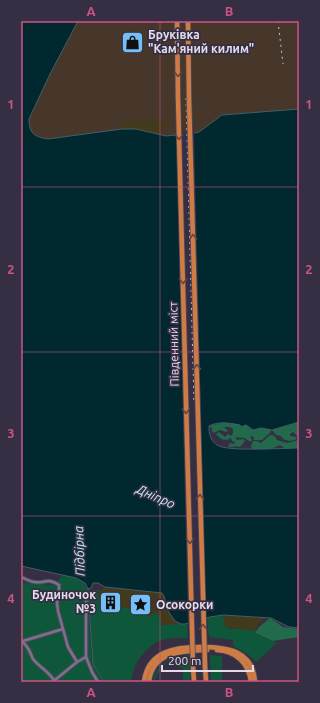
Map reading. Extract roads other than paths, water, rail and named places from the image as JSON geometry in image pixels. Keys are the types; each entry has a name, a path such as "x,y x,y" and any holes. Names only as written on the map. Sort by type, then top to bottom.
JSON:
{"highway":[{"name":"Південний міст","path":"177,21 194,682"},
{"name":"Південний міст","path":"188,21 206,682"},
{"path":"144,682 151,664 161,654 167,651 187,647 215,647 232,650 245,658 252,667 255,682"},
{"path":"150,682 151,673 156,665 165,656 188,650 214,650 227,652 239,657 247,667 251,682"}],"street":[{"path":"21,577 35,582 47,580 59,585 57,603 63,629 68,647 77,662"},
{"path":"86,597 86,657 98,682"},
{"path":"63,629 22,641 34,660 55,681 77,662 86,657"}],"water":[{"name":"Дніпро","path":"21,21 78,21 50,74 29,119 31,131 39,137 48,139 122,129 136,129 166,136 195,133 199,132 222,115 299,109 299,422 272,430 261,428 253,430 246,425 241,427 240,425 228,423 217,423 209,426 211,439 217,445 223,447 243,449 299,448 299,628 289,627 271,618 223,615 181,624 175,621 168,611 162,593 105,587 98,583 93,583 91,588 88,589 85,583 76,578 21,566"}],"waterway":[{"name":"Підбірна","path":"88,588 93,664 104,682"}],"railway":[{"path":"278,21 283,64"},
{"path":"186,98 194,403"}],"place":[{"name":"Бруківка \"Кам'яний килим\"","path":"133,42"},
{"name":"Будиночок №3","path":"111,602"},
{"name":"Осокорки","path":"140,605"}]}
